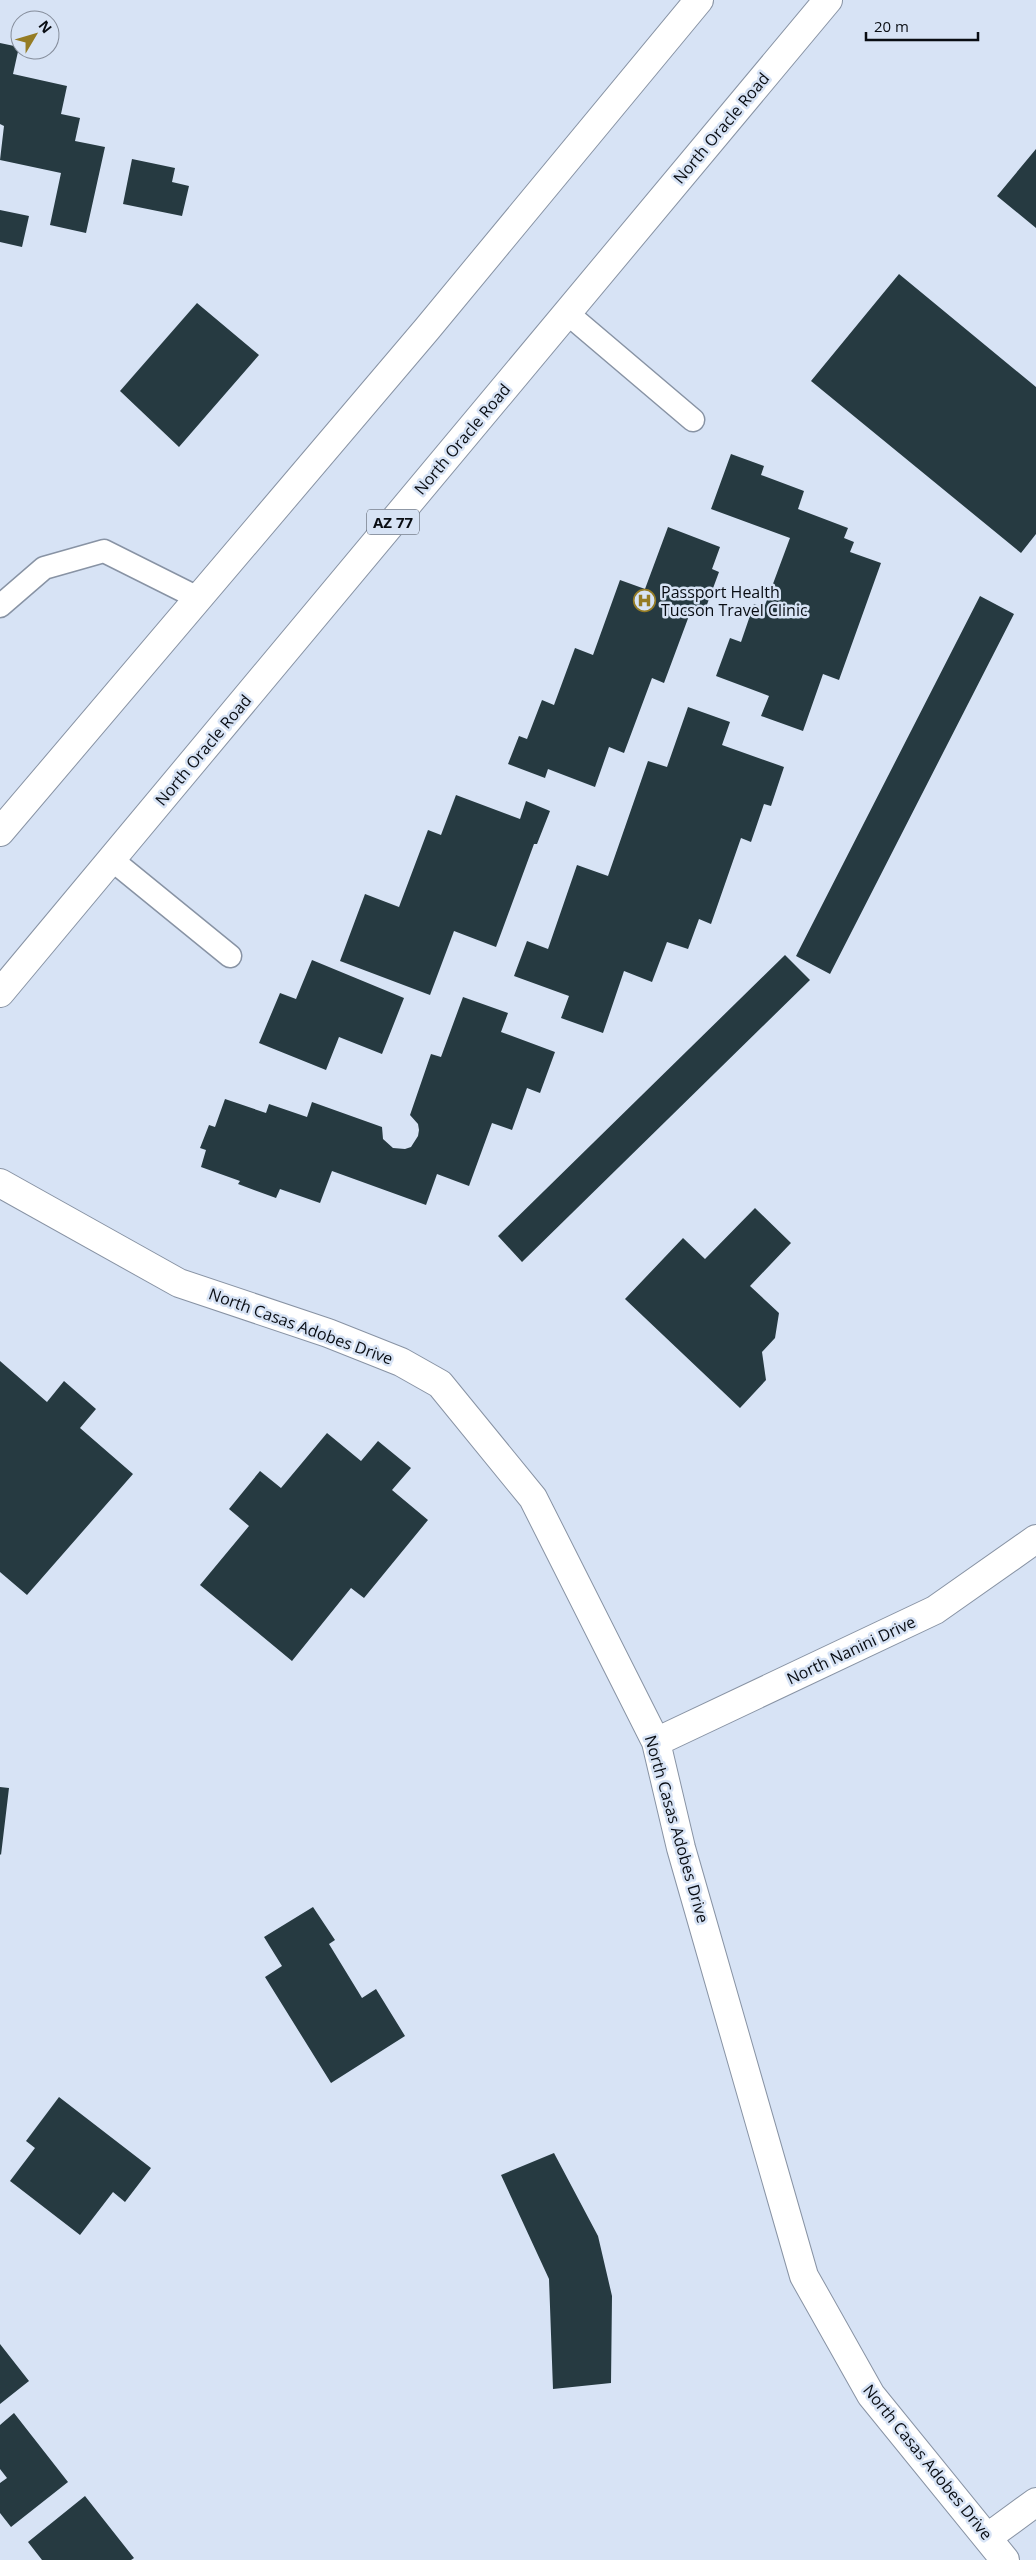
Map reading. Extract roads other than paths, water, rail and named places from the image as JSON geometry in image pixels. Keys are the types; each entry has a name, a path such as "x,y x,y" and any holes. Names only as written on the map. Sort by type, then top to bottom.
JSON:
{"main road":[{"path":"0,832 427,329 699,0"},
{"name":"North Oracle Road","path":"0,993 828,0"},
{"name":"North Casas Adobes Drive","path":"0,1183 179,1283 328,1333 400,1362 440,1384 534,1498 656,1742 681,1848 804,2276 871,2395 1006,2560"},
{"name":"North Nanini Drive","path":"656,1742 936,1610 1036,1539"},
{"path":"988,2537 1036,2502"}],"lane":[{"path":"567,313 692,420"},
{"path":"0,606 44,568 104,551 198,598"},
{"path":"111,860 230,956"}],"place":[{"name":"Passport Health Tucson Travel Clinic","path":"645,601"}]}
